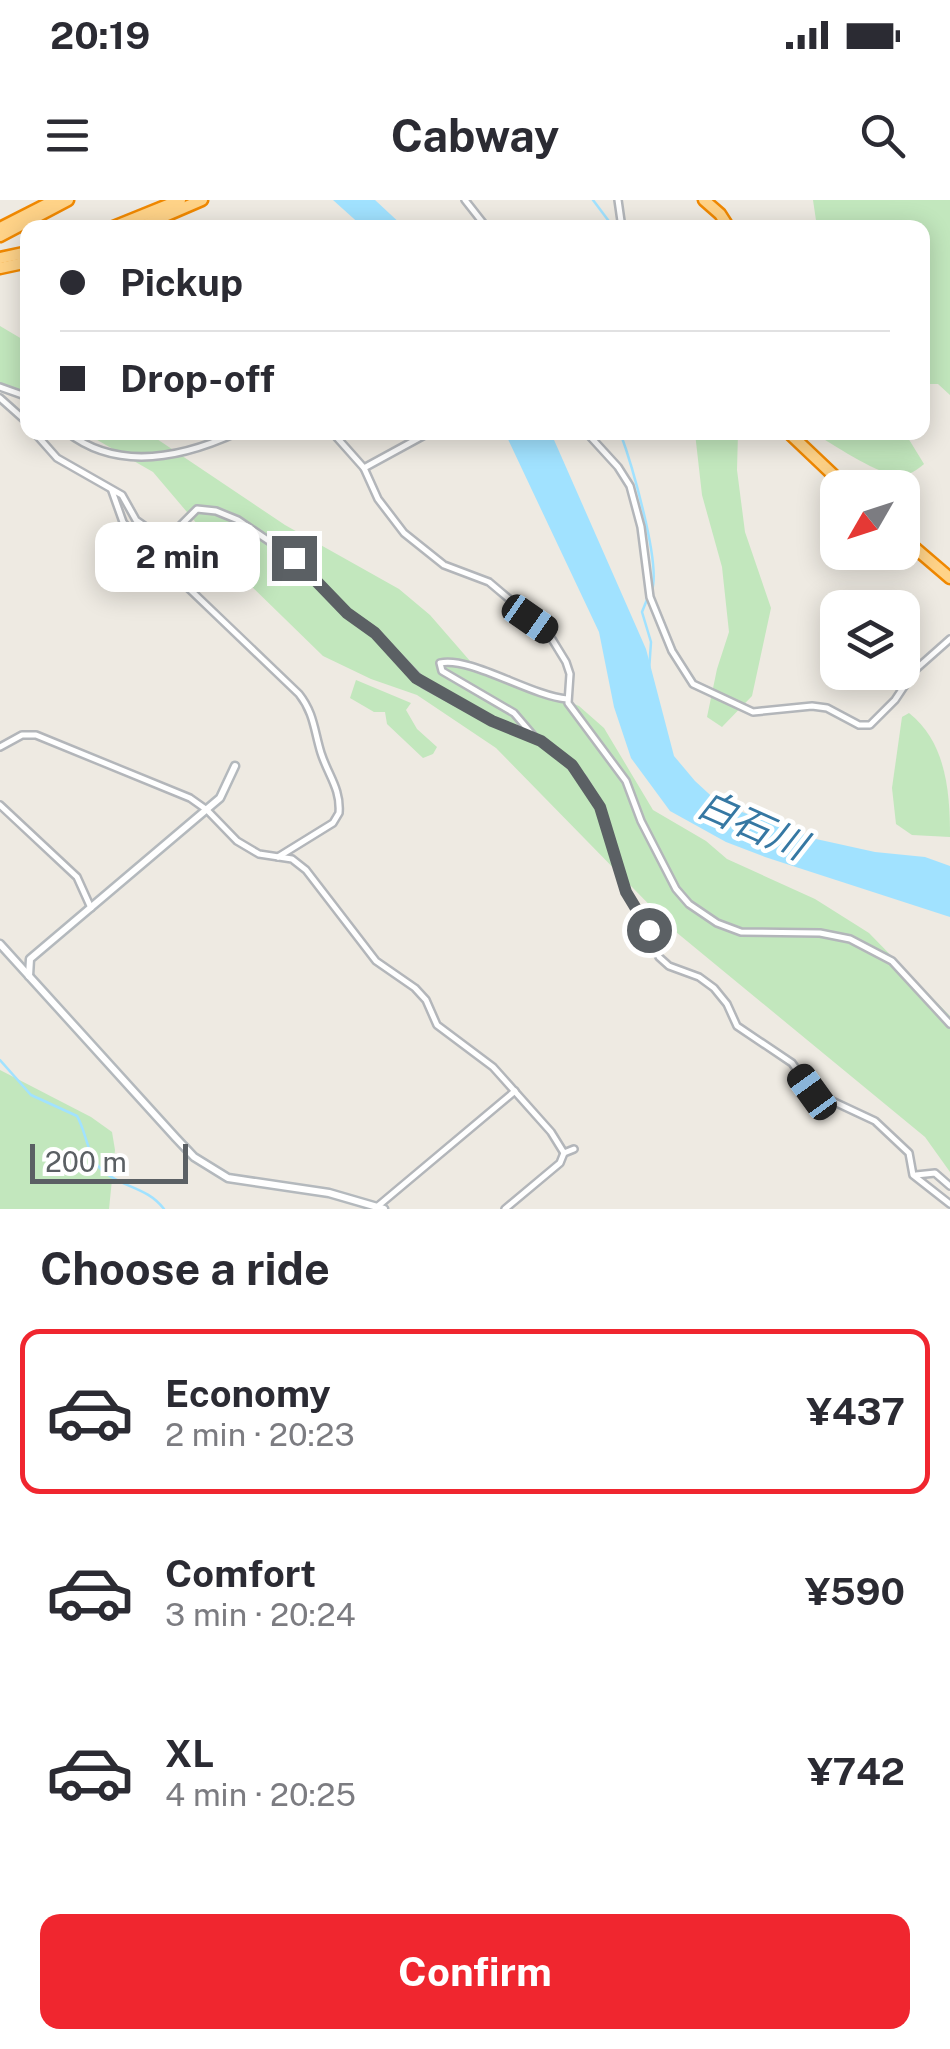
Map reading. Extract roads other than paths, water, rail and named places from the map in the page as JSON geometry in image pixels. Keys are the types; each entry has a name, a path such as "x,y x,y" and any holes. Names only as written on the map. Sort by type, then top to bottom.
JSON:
{"highway":[{"path":"0,228 55,200"},
{"path":"30,220 68,200"},
{"path":"151,220 180,200"},
{"path":"136,220 202,200"},
{"path":"704,200 724,220"},
{"path":"796,440 828,470"},
{"path":"920,552 950,578"}],"main road":[{"path":"29,976 30,959 220,798 235,766"},
{"path":"0,944 206,1166 240,1182 329,1193 381,1208"},
{"path":"10,955 30,959"}],"street":[{"path":"0,398 20,415"},
{"path":"41,440 58,458 124,496 139,523 157,534 175,531 197,509 216,511 247,524 294,558 347,613 375,633 416,678 492,721 537,740 572,765 597,802 626,892 662,960 710,985 727,1004 737,1026 792,1064 812,1092 875,1120 909,1153 913,1175 950,1204"},
{"path":"83,440 110,454 154,458 218,440"},
{"path":"339,440 364,468 378,499 404,533 458,572 489,582 547,631 570,674 567,699 626,782 676,889 689,904 717,924 740,932 820,933 850,939 892,960 950,1024"},
{"path":"364,468 415,440"},
{"path":"593,440 630,486 649,594 672,651 693,684 760,713 812,706 827,708 859,726 870,725 915,670 950,639"},
{"path":"111,488 122,522 299,694 314,716 321,753 337,787 339,814 332,823 278,857"},
{"path":"537,740 521,718 442,670 440,663 463,664 544,696 567,699"},
{"path":"0,748 22,735 36,734 190,798 236,841 259,854 292,860 303,867 376,961 415,988 426,1000 437,1025 480,1055 562,1146 560,1163 505,1209"},
{"path":"0,805 76,877 90,908"},
{"path":"381,1208 515,1091"},
{"path":"564,1153 574,1149"},
{"path":"913,1175 935,1173 950,1186"}],"water":[{"path":"333,200 375,200 396,220 355,220"},
{"name":"白石川","path":"508,440 554,440 646,649 674,756 695,781 720,804 816,839 875,852 925,857 950,866 950,917 765,857 726,842 670,811 631,758 614,707 599,632"}],"waterway":[{"path":"593,200 608,220"},
{"path":"622,440 649,536 652,590"},
{"path":"648,597 642,612 651,642 649,671"},
{"path":"0,1060 31,1095 77,1116 94,1160 104,1172 150,1196 164,1209"}]}
